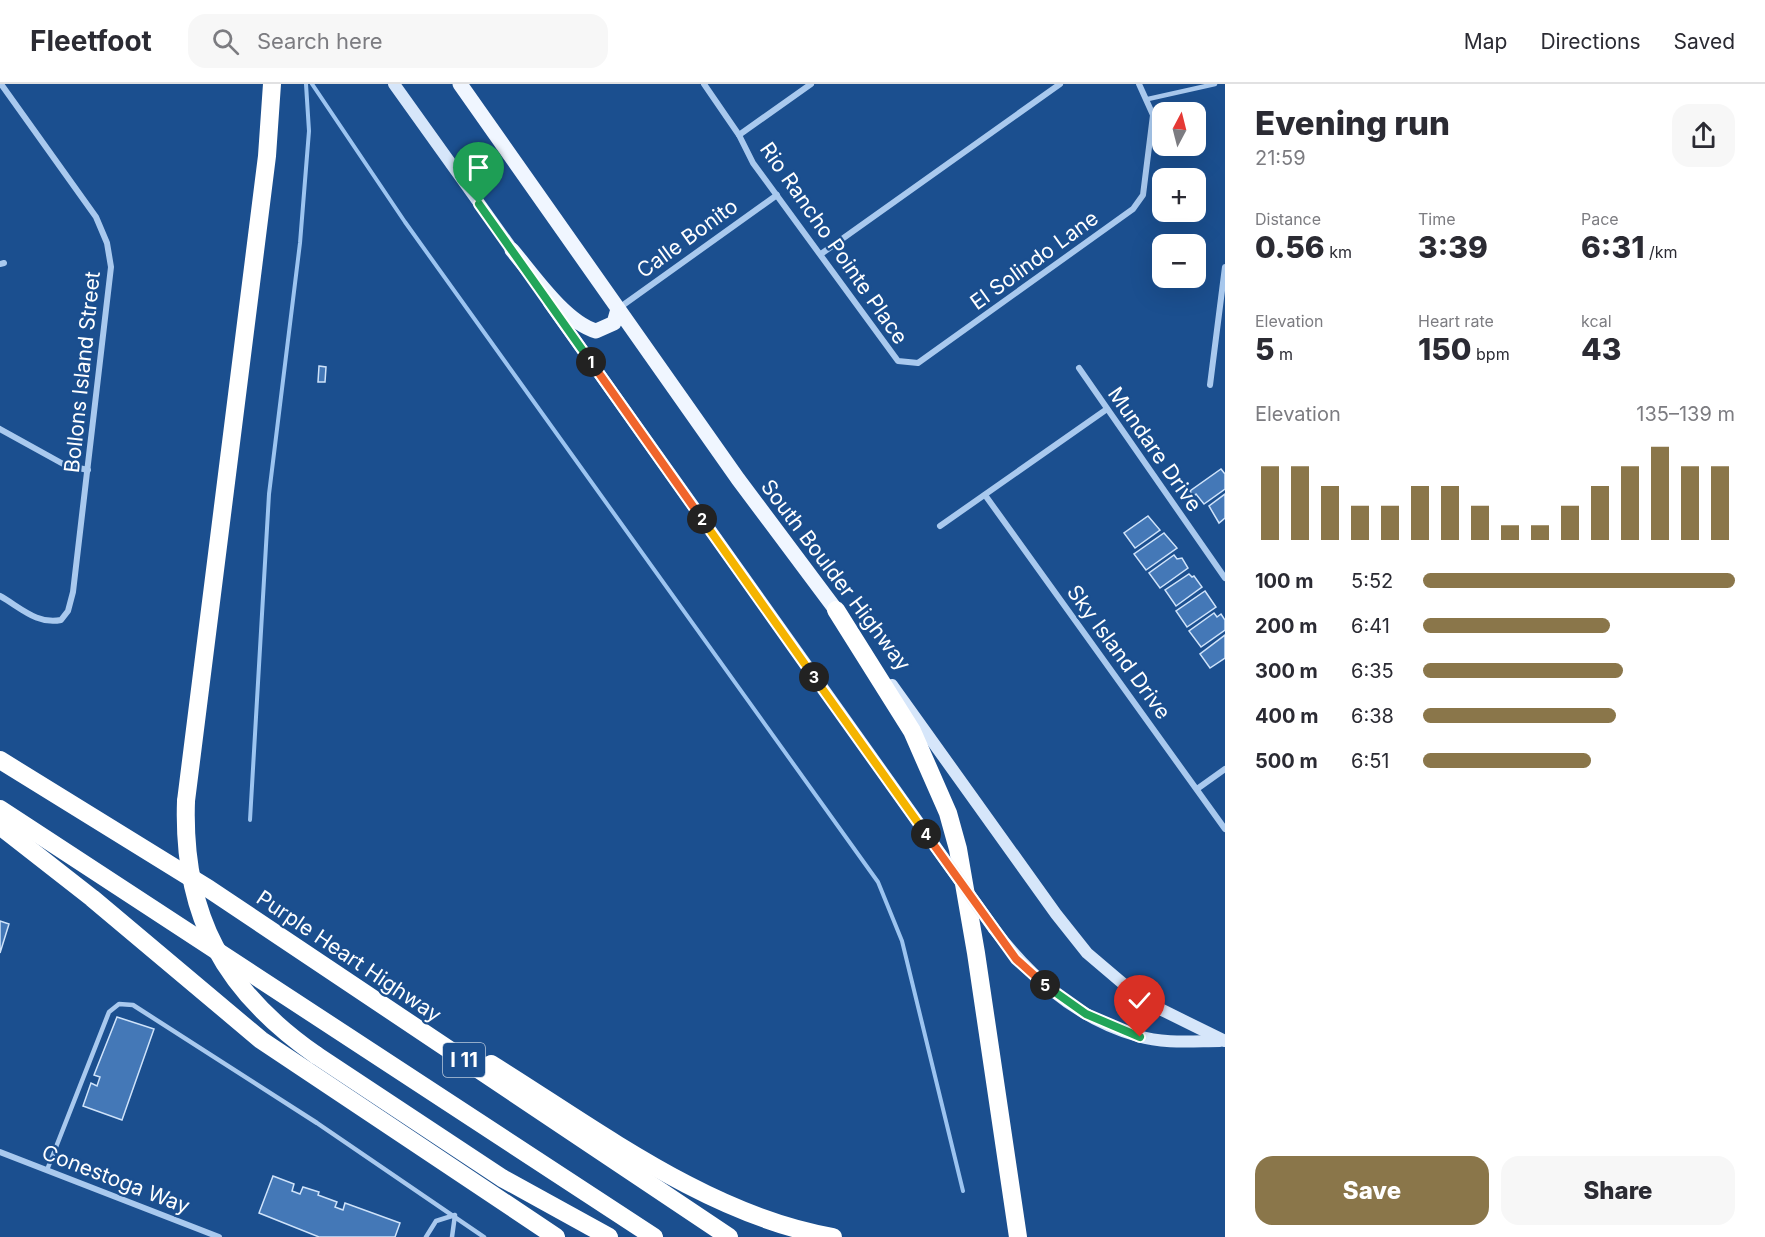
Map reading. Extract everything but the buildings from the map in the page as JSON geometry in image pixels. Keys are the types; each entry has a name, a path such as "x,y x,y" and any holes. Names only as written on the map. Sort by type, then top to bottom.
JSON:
{"highway":[{"path":"272,84 265,167 186,801 186,843 191,883 205,926 219,955 256,1007 271,1022 316,1055 502,1178 609,1237"},
{"path":"836,610 912,731 948,813 958,849 976,953 1018,1237"},
{"name":"Purple Heart Highway","path":"0,760 209,890 729,1237"},
{"name":"I 11","path":"0,809 654,1237"},
{"path":"0,826 92,898 213,1003 261,1040 555,1237"},
{"path":"209,890 701,1192 776,1223 833,1237"}],"main road":[{"name":"South Boulder Highway","path":"394,84 1016,959 1060,998 1110,1026 1140,1037 1183,1041 1225,1041"},
{"name":"South Boulder Highway","path":"460,84 738,479 836,610 1056,914 1087,953 1127,987 1160,1010 1225,1041"},
{"path":"512,250 559,304 584,328 596,331 614,323 618,309"}],"street":[{"name":"Bollons Island Street","path":"0,596 32,616 49,622 61,620 68,611 73,592 111,267 107,243 96,217 1,84"},
{"name":"Rio Rancho Pointe Place","path":"704,84 739,135 753,163 898,362"},
{"path":"739,135 811,84"},
{"path":"821,254 1060,84"},
{"path":"1139,84 1148,99"},
{"name":"El Solindo Lane","path":"898,362 918,363 937,351 1133,209 1143,195 1152,115 1148,99"},
{"name":"Calle Bonito","path":"618,309 777,195"},
{"path":"1210,385 1225,267"},
{"name":"Mundare Drive","path":"1079,368 1225,578"},
{"path":"940,526 1107,409"},
{"path":"0,429 64,465 88,470"},
{"name":"Sky Island Drive","path":"985,495 1225,829"},
{"path":"1197,789 1225,769"},
{"name":"Conestoga Way","path":"0,1152 219,1237"}],"lane":[{"path":"1148,99 1215,84"},
{"path":"47,1170 109,1012 113,1006 126,1004 141,1008 455,1215 484,1237"},
{"path":"426,1237 436,1221 455,1215"},
{"path":"452,1237 455,1215"}],"waterway":[{"path":"250,820 269,494 300,243 309,131 306,84"},
{"path":"312,84 405,222 878,882 902,941 963,1191"}],"route":[{"path":"479,204 1016,959 1060,998 1110,1026 1140,1037"}]}
